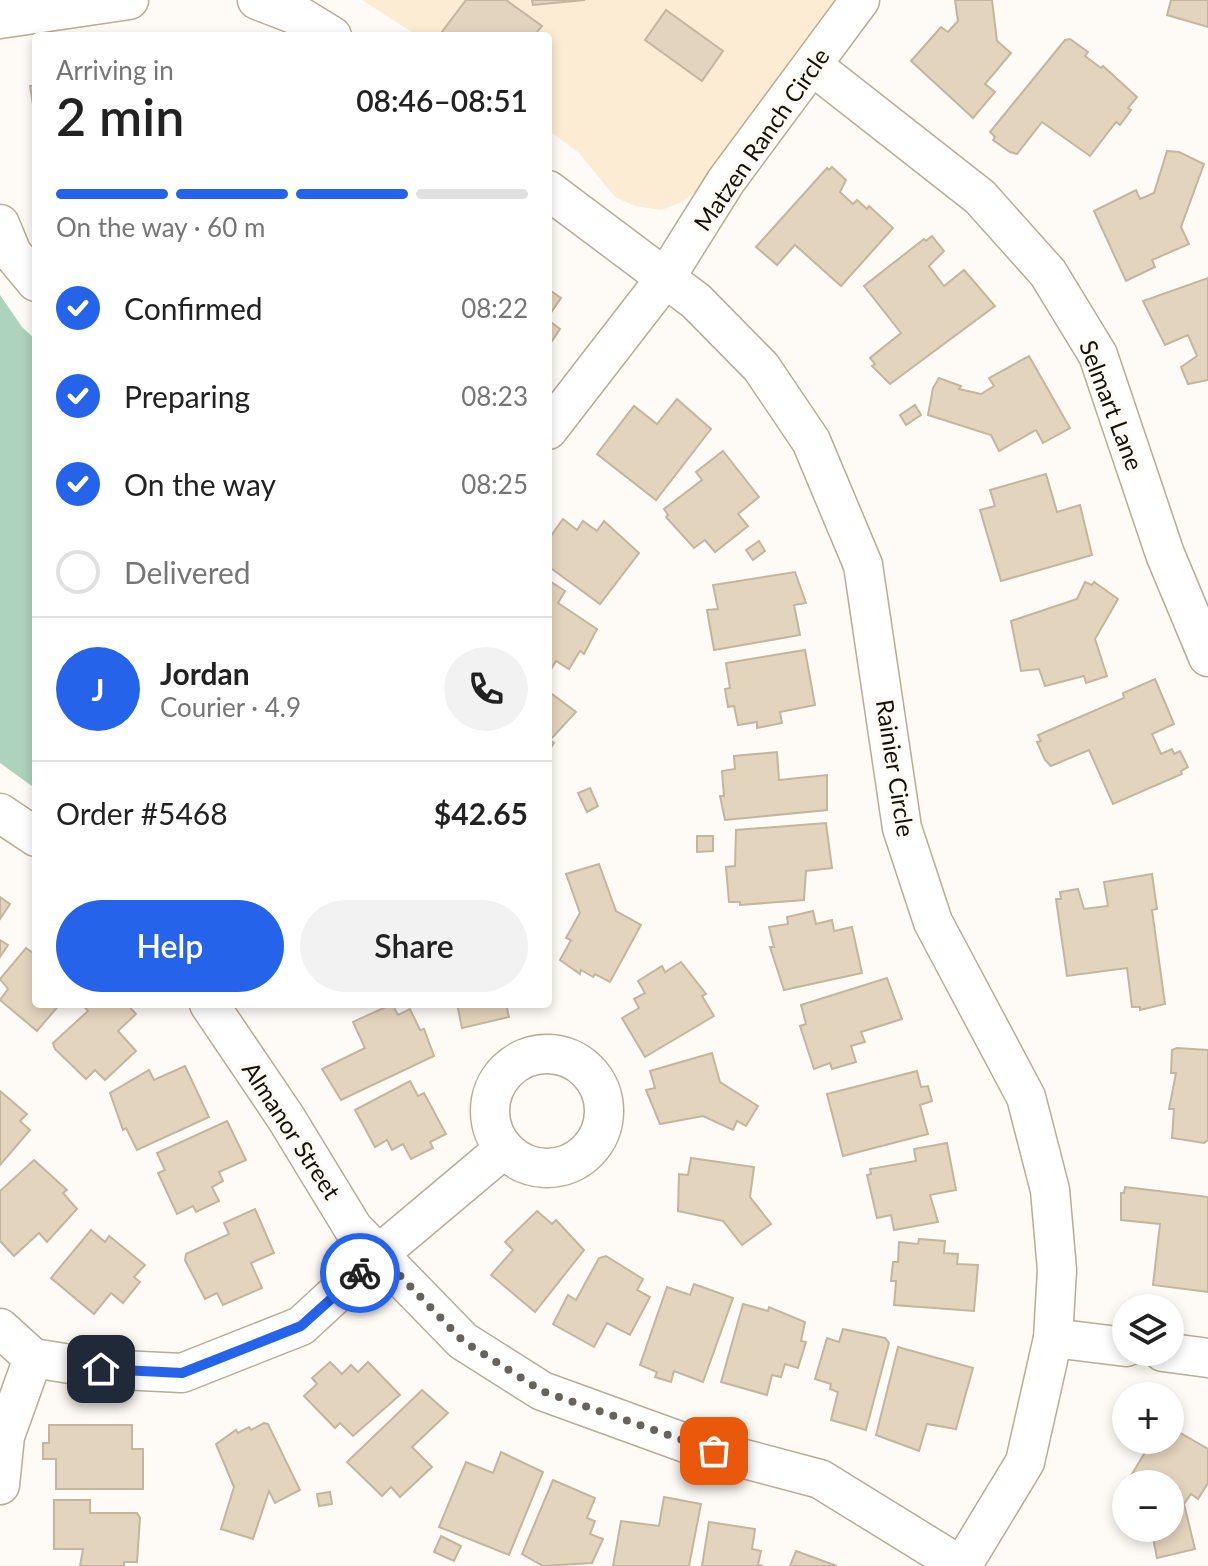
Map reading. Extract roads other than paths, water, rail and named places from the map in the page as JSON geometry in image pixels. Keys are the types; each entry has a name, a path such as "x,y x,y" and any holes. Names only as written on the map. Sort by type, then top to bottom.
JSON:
{"street":[{"path":"0,19 129,0"},
{"path":"257,0 301,17 325,32"},
{"name":"Matzen Ranch Circle","path":"552,425 664,280 726,181 860,0"},
{"name":"Selmart Lane","path":"813,66 980,197 1048,273 1098,355 1165,554 1208,657"},
{"name":"Rainier Circle","path":"552,193 696,301 761,367 811,441 863,565 902,828 933,922 1026,1097 1050,1190 1057,1270 1053,1338 1025,1462 961,1566"},
{"path":"0,224 12,253 32,277"},
{"path":"0,813 32,834"},
{"name":"Almanor Street","path":"212,1008 286,1118 353,1228 463,1341 542,1391 688,1444 820,1479 961,1566"},
{"path":"0,1328 33,1358 101,1369 182,1373 301,1326 379,1254 504,1149"},
{"path":"1053,1338 1112,1345"},
{"path":"1184,1355 1208,1358"},
{"path":"0,1485 5,1436 33,1358"}]}
